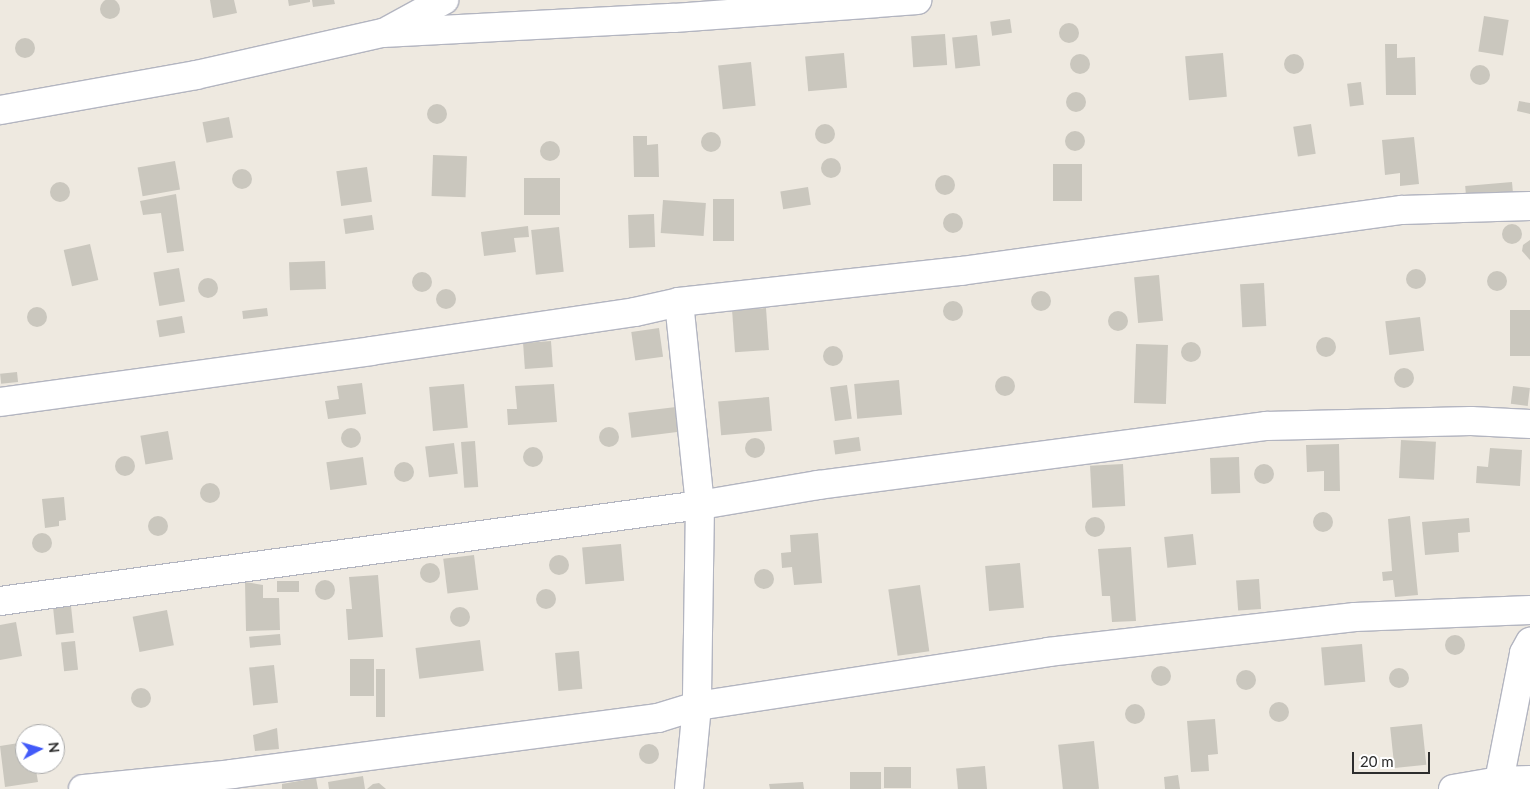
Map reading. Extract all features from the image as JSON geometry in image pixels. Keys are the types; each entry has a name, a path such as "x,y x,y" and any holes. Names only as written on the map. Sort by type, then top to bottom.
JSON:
{"street":[{"path":"383,33 444,0"},
{"path":"0,110 196,75 383,33 819,4 917,0"},
{"path":"0,402 371,351 635,312 679,302 962,271 1402,210 1530,206"},
{"path":"679,302 700,505 697,706 689,789"},
{"path":"0,601 700,505 828,484 1266,426 1471,421 1530,424"},
{"path":"83,789 232,774 658,718 697,706 1068,650 1354,617 1530,610"},
{"path":"1499,781 1524,653 1530,642"},
{"path":"1453,789 1499,781 1530,780"}],"building":[{"path":"110,-1 117,2 120,9 117,16 110,19 103,16 100,9 103,2"},
{"path":"210,0 234,0 237,13 213,18"},
{"path":"288,0 310,0 310,2 289,6"},
{"path":"312,0 334,0 335,4 313,7"},
{"path":"1484,16 1509,20 1503,55 1478,52"},
{"path":"1010,19 1012,33 992,36 990,22"},
{"path":"1069,23 1076,26 1079,33 1076,40 1069,43 1062,40 1059,33 1062,26"},
{"path":"945,34 947,65 913,67 911,36"},
{"path":"977,35 980,66 955,68 952,38"},
{"path":"25,38 32,41 35,48 32,55 25,58 18,55 15,48 18,41"},
{"path":"1385,44 1397,44 1397,58 1415,57 1416,95 1386,95"},
{"path":"844,53 847,88 808,91 805,56"},
{"path":"1223,53 1227,97 1189,100 1185,56"},
{"path":"1080,54 1087,57 1090,64 1087,71 1080,74 1073,71 1070,64 1073,57"},
{"path":"1294,54 1301,57 1304,64 1301,71 1294,74 1287,71 1284,64 1287,57"},
{"path":"751,62 756,106 723,109 718,65"},
{"path":"1480,65 1487,68 1490,75 1487,82 1480,85 1473,82 1470,75 1473,68"},
{"path":"1361,82 1364,105 1350,107 1347,84"},
{"path":"1076,92 1083,95 1086,102 1083,109 1076,112 1069,109 1066,102 1069,95"},
{"path":"1519,101 1530,103 1530,114 1517,111"},
{"path":"437,104 444,107 447,114 444,121 437,124 430,121 427,114 430,107"},
{"path":"229,117 233,138 207,143 202,122"},
{"path":"825,124 832,127 835,134 832,141 825,144 818,141 815,134 818,127"},
{"path":"1311,124 1316,154 1298,156 1293,127"},
{"path":"1075,131 1082,134 1085,141 1082,148 1075,151 1068,148 1065,141 1068,134"},
{"path":"711,132 718,135 721,142 718,149 711,152 704,149 701,142 704,135"},
{"path":"633,136 647,136 647,145 658,144 659,177 634,177"},
{"path":"1414,137 1419,184 1400,186 1400,173 1385,175 1382,140"},
{"path":"550,141 557,144 560,151 557,158 550,161 543,158 540,151 543,144"},
{"path":"433,155 467,156 466,197 432,196"},
{"path":"831,158 838,161 841,168 838,175 831,178 824,175 821,168 824,161"},
{"path":"175,161 180,190 143,196 138,168"},
{"path":"1053,164 1082,164 1082,201 1053,201"},
{"path":"367,167 372,202 341,206 336,171"},
{"path":"242,169 249,172 252,179 249,186 242,189 235,186 232,179 235,172"},
{"path":"945,175 952,178 955,185 952,192 945,195 938,192 935,185 938,178"},
{"path":"524,178 560,178 560,215 524,215"},
{"path":"60,182 67,185 70,192 67,199 60,202 53,199 50,192 53,185"},
{"path":"1512,182 1513,193 1466,197 1465,186"},
{"path":"808,187 811,205 783,209 780,191"},
{"path":"176,194 184,251 167,253 161,213 143,215 140,201"},
{"path":"713,199 734,199 734,241 713,241"},
{"path":"663,200 706,203 704,236 661,233"},
{"path":"953,213 960,216 963,223 960,230 953,233 946,230 943,223 946,216"},
{"path":"654,214 655,247 629,248 628,215"},
{"path":"372,215 374,230 345,234 343,219"},
{"path":"1512,224 1519,227 1522,234 1519,241 1512,244 1505,241 1502,234 1505,227"},
{"path":"528,226 529,237 514,238 516,252 484,256 481,232"},
{"path":"559,227 564,272 536,275 531,230"},
{"path":"1530,240 1530,260 1522,251 1523,245"},
{"path":"90,244 98,280 72,286 64,250"},
{"path":"325,261 326,289 290,290 289,262"},
{"path":"179,268 185,301 159,306 153,273"},
{"path":"1416,269 1423,272 1426,279 1423,286 1416,289 1409,286 1406,279 1409,272"},
{"path":"1497,271 1504,274 1507,281 1504,288 1497,291 1490,288 1487,281 1490,274"},
{"path":"422,272 429,275 432,282 429,289 422,292 415,289 412,282 415,275"},
{"path":"1159,275 1163,321 1138,323 1134,277"},
{"path":"208,278 215,281 218,288 215,295 208,298 201,295 198,288 201,281"},
{"path":"1264,283 1266,326 1242,327 1240,284"},
{"path":"446,289 453,292 456,299 453,306 446,309 439,306 436,299 439,292"},
{"path":"1041,291 1048,294 1051,301 1048,308 1041,311 1034,308 1031,301 1034,294"},
{"path":"953,301 960,304 963,311 960,318 953,321 946,318 943,311 946,304"},
{"path":"37,307 44,310 47,317 44,324 37,327 30,324 27,317 30,310"},
{"path":"267,308 268,316 243,319 242,311"},
{"path":"766,308 769,350 735,352 732,310"},
{"path":"1510,310 1530,310 1530,356 1510,356"},
{"path":"1118,311 1125,314 1128,321 1125,328 1118,331 1111,328 1108,321 1111,314"},
{"path":"182,316 185,333 159,337 156,321"},
{"path":"1420,317 1424,351 1389,355 1385,321"},
{"path":"659,328 663,357 635,361 631,332"},
{"path":"1326,337 1333,340 1336,347 1333,354 1326,357 1319,354 1316,347 1319,340"},
{"path":"551,341 553,367 525,369 523,343"},
{"path":"1191,342 1198,345 1201,352 1198,359 1191,362 1184,359 1181,352 1184,345"},
{"path":"1136,344 1168,345 1166,404 1134,403"},
{"path":"833,346 840,349 843,356 840,363 833,366 826,363 823,356 826,349"},
{"path":"1404,368 1411,371 1414,378 1411,385 1404,388 1397,385 1394,378 1397,371"},
{"path":"17,372 18,382 1,384 0,374"},
{"path":"1005,376 1012,379 1015,386 1012,393 1005,396 998,393 995,386 998,379"},
{"path":"899,380 902,415 857,419 854,384"},
{"path":"362,383 366,414 328,419 325,401 339,399 337,386"},
{"path":"464,384 468,428 433,431 429,387"},
{"path":"554,384 557,422 508,425 507,409 517,409 515,386"},
{"path":"847,385 852,419 835,421 830,387"},
{"path":"1513,386 1530,388 1528,406 1511,404"},
{"path":"769,397 772,431 721,435 718,401"},
{"path":"676,407 679,432 631,438 628,413"},
{"path":"609,427 616,430 619,437 616,444 609,447 602,444 599,437 602,430"},
{"path":"351,428 358,431 361,438 358,445 351,448 344,445 341,438 344,431"},
{"path":"168,431 173,460 145,464 140,436"},
{"path":"859,437 861,451 835,454 833,441"},
{"path":"755,438 762,441 765,448 762,455 755,458 748,455 745,448 748,441"},
{"path":"1401,440 1436,442 1434,480 1399,478"},
{"path":"475,441 478,487 464,488 461,442"},
{"path":"454,443 458,474 429,477 425,447"},
{"path":"1339,444 1340,491 1324,491 1324,471 1307,472 1306,445"},
{"path":"533,447 540,450 543,457 540,464 533,467 526,464 523,457 526,450"},
{"path":"1490,448 1522,450 1520,486 1476,483 1477,466 1488,467"},
{"path":"125,456 132,459 135,466 132,473 125,476 118,473 115,466 118,459"},
{"path":"363,457 367,485 330,490 326,462"},
{"path":"1239,457 1240,493 1211,494 1210,458"},
{"path":"404,462 411,465 414,472 411,479 404,482 397,479 394,472 397,465"},
{"path":"1123,464 1125,506 1092,508 1090,466"},
{"path":"1264,464 1271,467 1274,474 1271,481 1264,484 1257,481 1254,474 1257,467"},
{"path":"210,483 217,486 220,493 217,500 210,503 203,500 200,493 203,486"},
{"path":"64,497 66,520 59,521 59,526 45,528 42,499"},
{"path":"1323,512 1330,515 1333,522 1330,529 1323,532 1316,529 1313,522 1316,515"},
{"path":"158,516 165,519 168,526 165,533 158,536 151,533 148,526 151,519"},
{"path":"1410,516 1418,595 1395,597 1393,580 1383,581 1382,572 1392,571 1388,519"},
{"path":"1095,517 1102,520 1105,527 1102,534 1095,537 1088,534 1085,527 1088,520"},
{"path":"1469,518 1470,532 1458,533 1459,552 1425,555 1422,522"},
{"path":"42,533 49,536 52,543 49,550 42,553 35,550 32,543 35,536"},
{"path":"818,533 822,583 794,585 792,567 782,568 781,553 791,552 790,535"},
{"path":"1193,534 1196,565 1167,568 1164,537"},
{"path":"621,544 624,581 585,584 582,547"},
{"path":"1131,547 1136,621 1112,622 1110,596 1102,596 1098,549"},
{"path":"474,555 478,590 447,594 443,559"},
{"path":"559,555 566,558 569,565 566,572 559,575 552,572 549,565 552,558"},
{"path":"430,563 437,566 440,573 437,580 430,583 423,580 420,573 423,566"},
{"path":"1020,563 1024,608 989,611 985,566"},
{"path":"764,569 771,572 774,579 771,586 764,589 757,586 754,579 757,572"},
{"path":"378,575 383,637 348,640 346,609 352,609 349,577"},
{"path":"1259,579 1261,609 1238,611 1236,581"},
{"path":"325,580 332,583 335,590 332,597 325,600 318,597 315,590 318,583"},
{"path":"277,581 299,581 299,592 277,592"},
{"path":"245,582 263,585 263,598 279,598 280,630 246,631"},
{"path":"920,585 929,651 898,656 888,589"},
{"path":"546,589 553,592 556,599 553,606 546,609 539,606 536,599 539,592"},
{"path":"71,606 74,633 56,635 53,608"},
{"path":"460,607 467,610 470,617 467,624 460,627 453,624 450,617 453,610"},
{"path":"167,610 174,645 140,652 133,617"},
{"path":"16,622 22,656 0,660 0,625"},
{"path":"280,634 281,645 250,648 249,637"},
{"path":"1455,635 1462,638 1465,645 1462,652 1455,655 1448,652 1445,645 1448,638"},
{"path":"480,640 484,671 419,679 415,648"},
{"path":"75,641 78,670 64,671 61,642"},
{"path":"1362,644 1365,682 1324,685 1321,648"},
{"path":"579,651 582,689 558,691 555,653"},
{"path":"350,659 374,659 374,696 350,696"},
{"path":"274,665 278,703 253,705 249,668"},
{"path":"1161,666 1168,669 1171,676 1168,683 1161,686 1154,683 1151,676 1154,669"},
{"path":"1399,668 1406,671 1409,678 1406,685 1399,688 1392,685 1389,678 1392,671"},
{"path":"376,669 385,669 385,717 376,717"},
{"path":"1246,670 1253,673 1256,680 1253,687 1246,690 1239,687 1236,680 1239,673"},
{"path":"141,688 148,691 151,698 148,705 141,708 134,705 131,698 134,691"},
{"path":"1279,702 1286,705 1289,712 1286,719 1279,722 1272,719 1269,712 1272,705"},
{"path":"1135,704 1142,707 1145,714 1142,721 1135,724 1128,721 1125,714 1128,707"},
{"path":"1215,719 1218,754 1208,755 1209,771 1191,772 1187,721"},
{"path":"1422,724 1426,765 1394,768 1390,727"},
{"path":"277,728 279,749 255,751 253,735"},
{"path":"1094,741 1099,789 1063,789 1058,745"},
{"path":"15,744 15,774 37,774 38,782 5,787 0,746"},
{"path":"649,744 656,747 659,754 656,761 649,764 642,761 639,754 642,747"},
{"path":"985,766 987,789 958,789 956,769"},
{"path":"884,767 911,767 911,788 884,788"},
{"path":"850,772 881,772 881,789 850,789"},
{"path":"1178,775 1180,789 1165,789 1164,777"},
{"path":"363,776 365,789 329,789 328,782"},
{"path":"316,778 318,789 282,789 282,784"},
{"path":"803,782 804,789 770,789 769,784"},
{"path":"379,783 386,789 367,789 373,784"}]}
